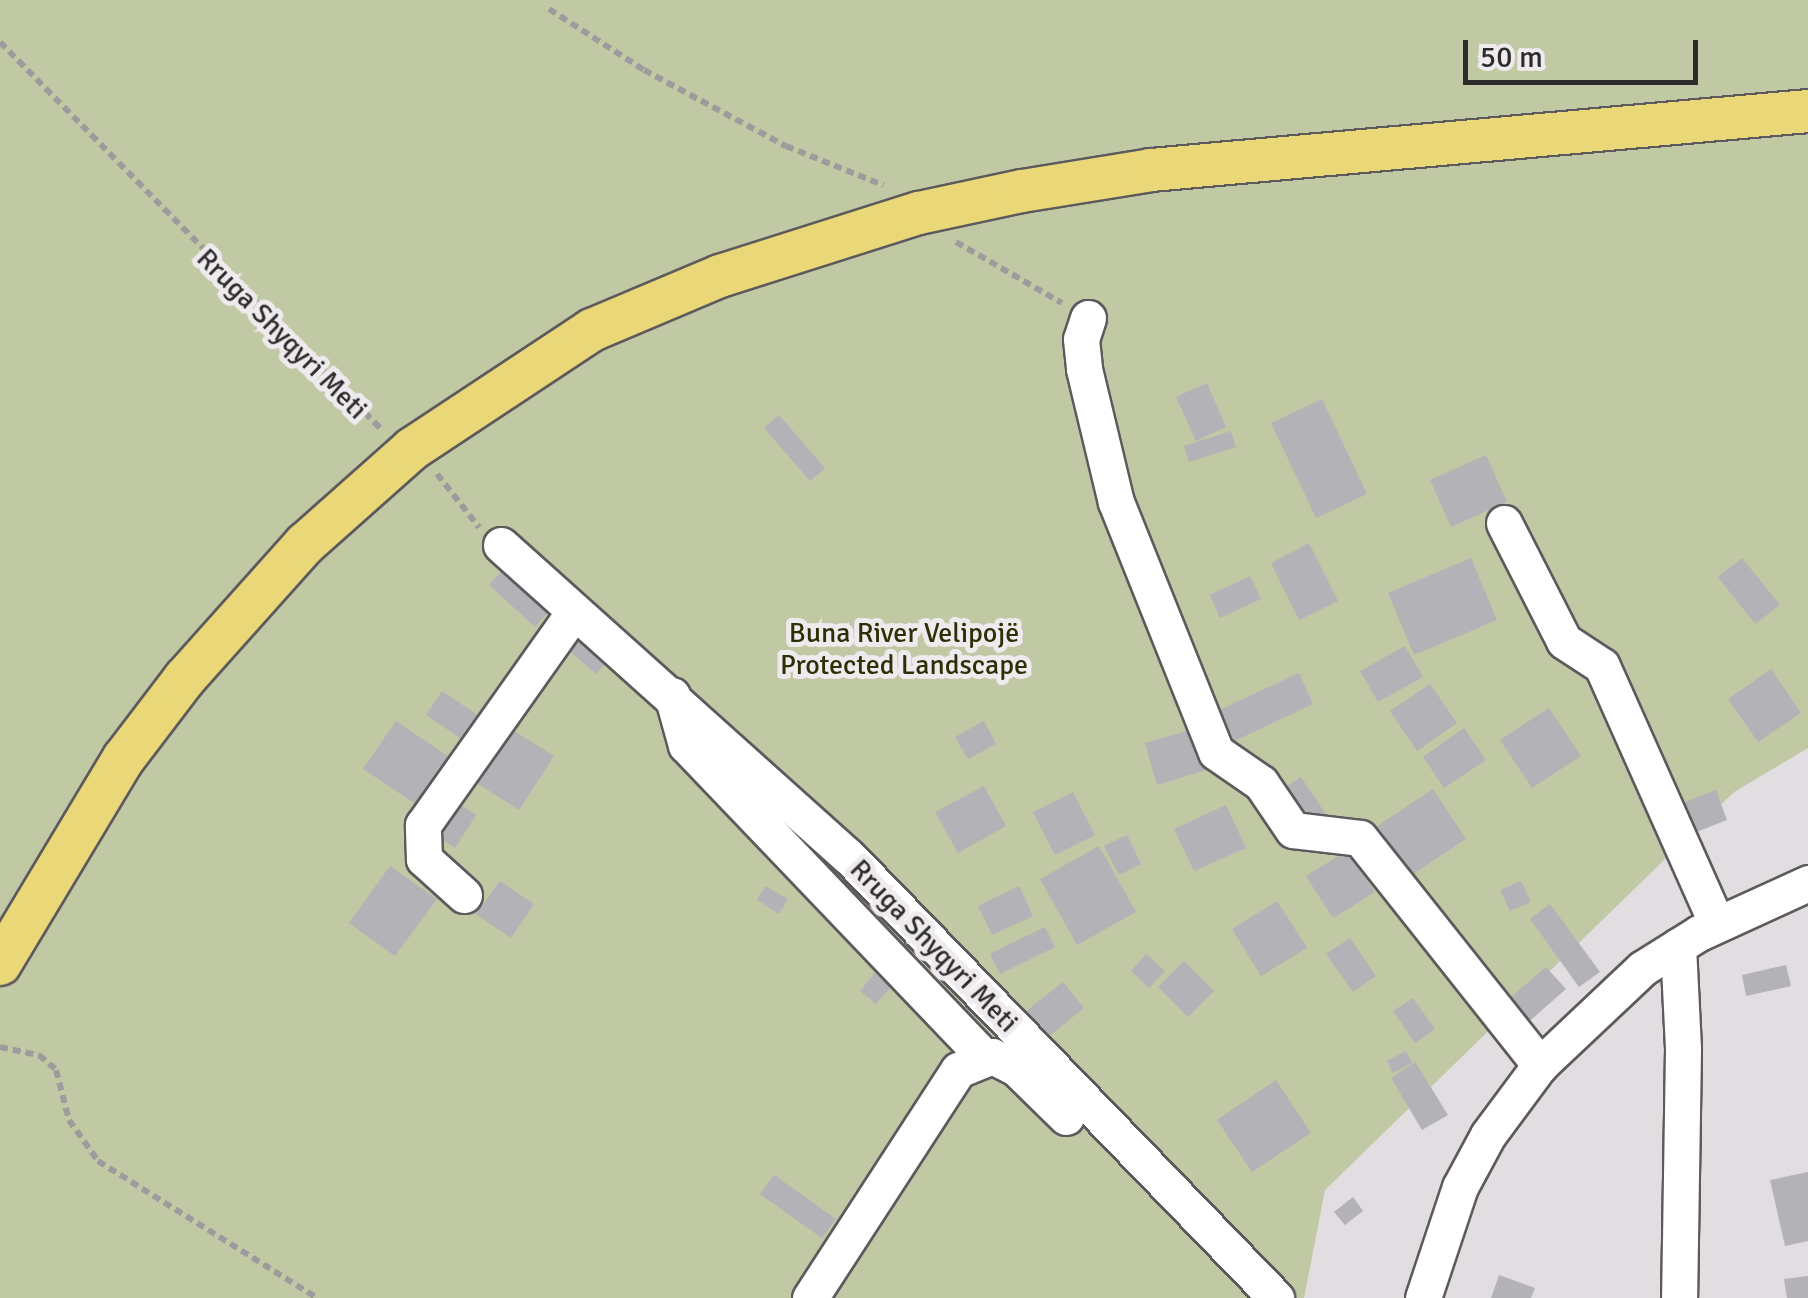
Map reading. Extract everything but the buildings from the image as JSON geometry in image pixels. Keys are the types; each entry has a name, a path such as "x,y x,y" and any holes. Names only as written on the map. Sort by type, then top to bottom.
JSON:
{"main road":[{"path":"0,964 124,758 185,678 305,544 412,449 592,330 720,276 919,214 1152,170 1808,111"}],"street":[{"path":"1088,318 1081,339 1084,368 1100,414 1116,502 1216,752 1261,783 1293,830 1360,838 1540,1064"},
{"path":"1504,523 1564,641 1602,666 1718,924"},
{"name":"Rruga Shyqyri Meti","path":"501,545 672,694 849,857 1276,1298"},
{"path":"464,895 424,858 422,825 574,612"},
{"path":"672,694 686,745 984,1057 1016,1068 1253,1298"},
{"path":"1423,1298 1460,1187 1540,1064 1643,968 1718,924 1808,882"},
{"path":"1678,946 1683,1049 1680,1298"},
{"path":"810,1298 958,1070 984,1057"}],"path":[{"path":"549,9 660,78 786,146 855,172"},
{"name":"Rruga Shyqyri Meti","path":"0,42 366,422 412,449 501,545"},
{"path":"940,232 1088,318"},
{"path":"0,1047 38,1055 56,1070 69,1120 98,1161 316,1298"}],"green space":[{"name":"Buna River Velipojë Protected Landscape","path":"0,0 1808,0 1808,748 1734,792 1325,1190 1304,1298 0,1298"}]}
